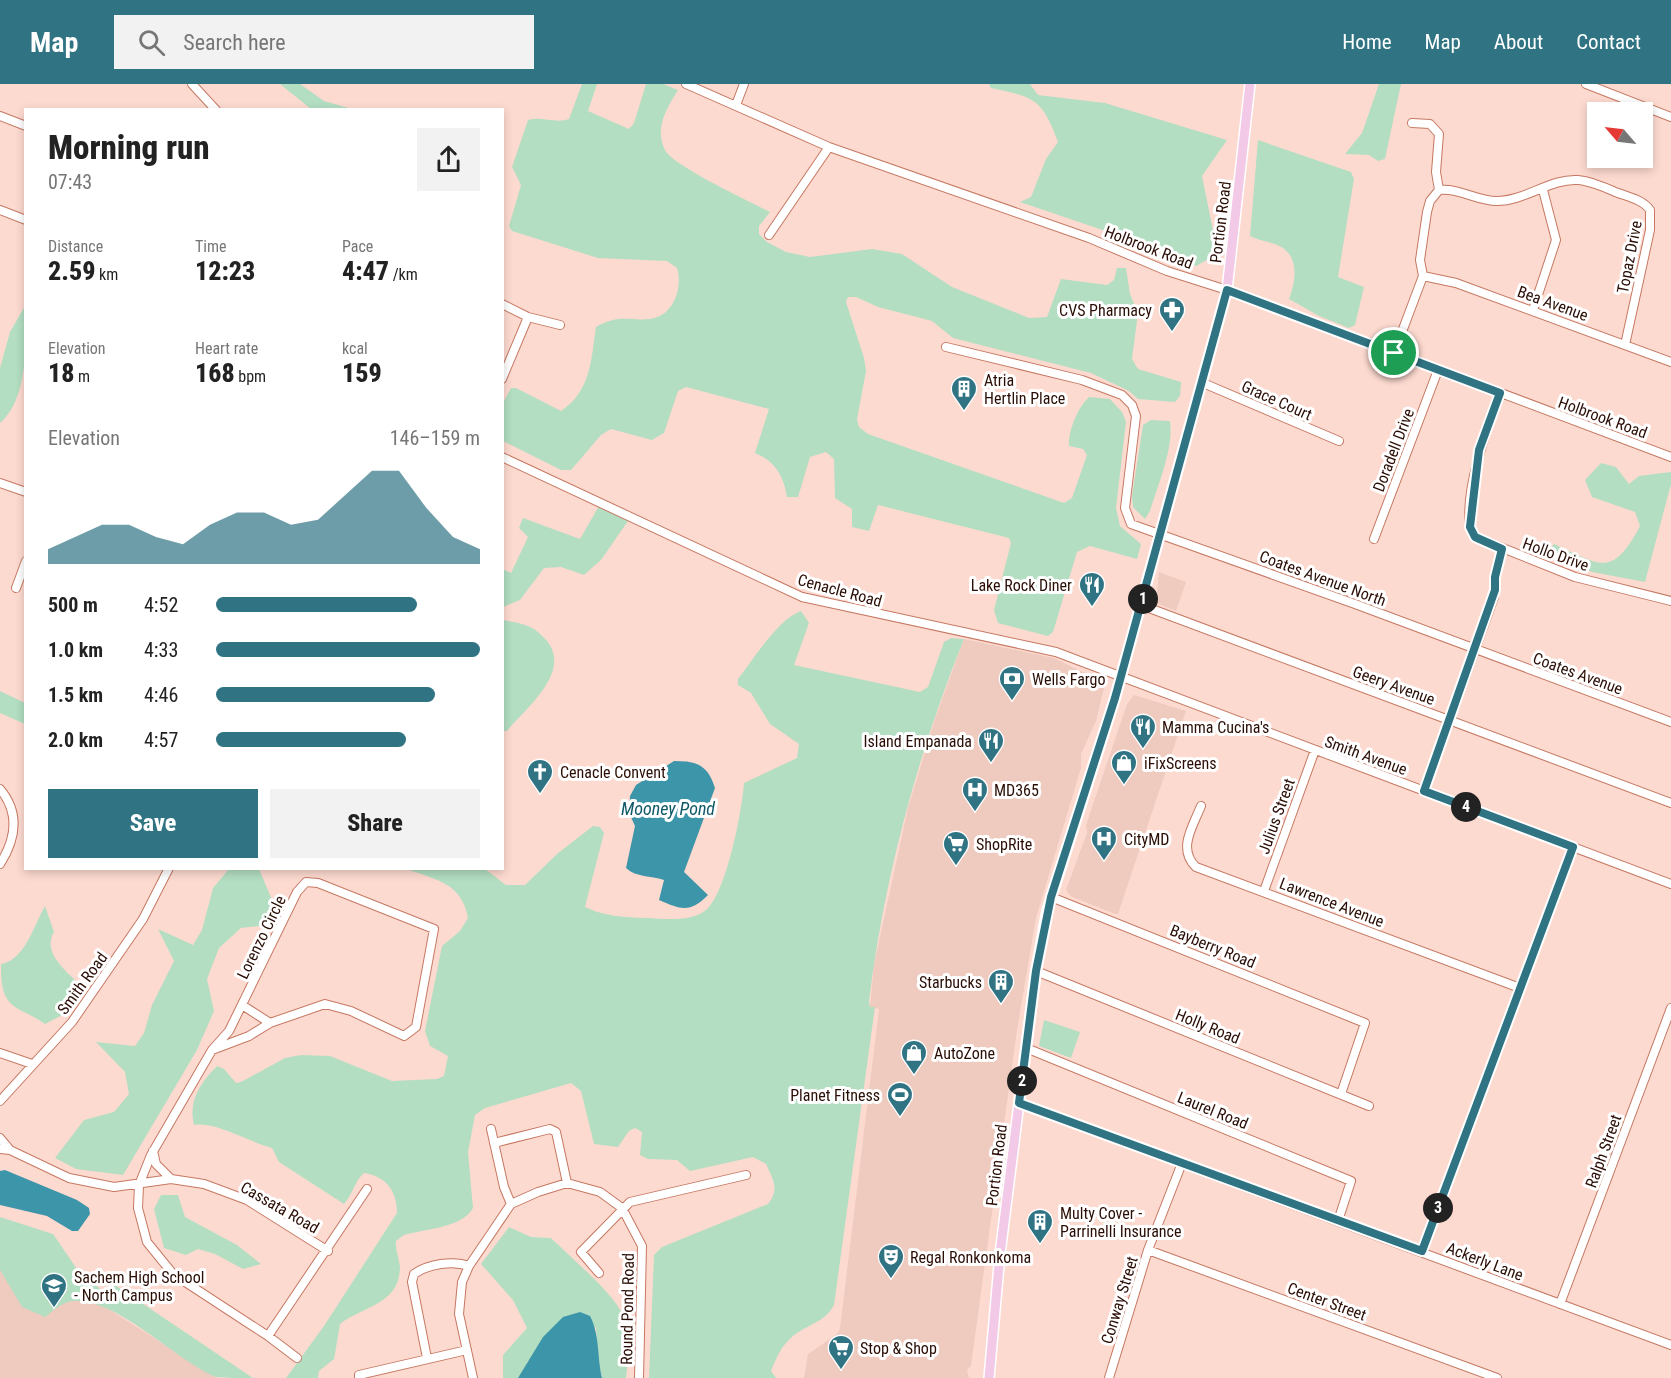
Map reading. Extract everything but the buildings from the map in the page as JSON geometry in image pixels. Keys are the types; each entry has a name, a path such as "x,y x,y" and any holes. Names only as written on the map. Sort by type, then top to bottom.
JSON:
{"main road":[{"name":"Portion Road","path":"989,1378 1000,1254 1036,971 1051,897 1141,605 1227,290 1250,84"}],"street":[{"path":"192,84 214,108"},
{"name":"Holbrook Road","path":"686,84 829,147 1089,238 1167,271 1227,290 1671,457"},
{"path":"736,105 744,84"},
{"path":"1586,84 1671,117"},
{"path":"0,116 24,125"},
{"path":"1394,353 1423,276 1420,260 1426,212 1430,201 1439,189 1436,172 1439,134 1430,124 1412,123"},
{"path":"769,236 829,147"},
{"name":"Topaz Drive","path":"1439,189 1463,191 1495,201 1543,190 1563,181 1578,180 1641,202 1650,210 1650,230 1625,345"},
{"path":"1533,310 1556,240 1543,190"},
{"path":"0,210 24,219"},
{"name":"Bea Avenue","path":"1423,276 1456,282 1671,362"},
{"path":"504,305 528,317 560,325"},
{"path":"504,374 528,317"},
{"path":"946,347 1082,380 1122,395 1132,405 1136,416 1125,508 1126,518 1131,524 1160,535"},
{"name":"Doradell Drive","path":"1374,539 1438,370"},
{"name":"Grace Court","path":"1203,383 1339,441"},
{"name":"Hollo Drive","path":"1500,393 1479,450 1470,527 1475,537 1575,577 1671,601"},
{"name":"Cenacle Road","path":"504,458 802,597 1056,652 1120,676"},
{"path":"0,483 24,491"},
{"name":"Coates Avenue North","path":"1160,535 1476,649"},
{"path":"1424,791 1494,597 1495,577 1502,549"},
{"path":"16,588 24,566"},
{"name":"Geery Avenue","path":"1141,605 1671,803"},
{"name":"Coates Avenue","path":"1476,649 1671,722"},
{"name":"Smith Avenue","path":"1120,676 1671,884"},
{"name":"Julius Street","path":"1263,891 1315,750"},
{"path":"0,864 9,850 14,829 13,811 1,790"},
{"name":"Lawrence Avenue","path":"1201,806 1187,838 1187,854 1190,861 1206,871 1520,988"},
{"path":"1422,1251 1573,847"},
{"name":"Smith Road","path":"0,1101 72,1022 143,919 168,870"},
{"name":"Lorenzo Circle","path":"139,1185 153,1151 212,1050 229,1031 297,892 306,882 318,883 434,929 416,1027 404,1036 351,1011 325,1004 270,1023 249,1036 212,1050"},
{"name":"Bayberry Road","path":"1051,897 1365,1023 1341,1094"},
{"name":"Holly Road","path":"1036,971 1369,1106"},
{"name":"Lorenzo Circle","path":"242,1005 270,1023"},
{"name":"Ralph Street","path":"1560,1304 1671,1008"},
{"name":"Laurel Road","path":"1026,1048 1351,1181 1338,1221"},
{"path":"0,1053 32,1064"},
{"name":"Ackerly Lane","path":"1019,1103 1671,1345"},
{"path":"491,1129 504,1187 511,1204"},
{"path":"473,1378 459,1314 459,1299 469,1266 511,1204 567,1183 556,1132 550,1129 494,1143"},
{"name":"Cassata Road","path":"0,1138 10,1150"},
{"name":"Cassata Road","path":"0,1149 10,1150 69,1178 114,1187 171,1179 204,1184 247,1200 328,1251"},
{"path":"153,1151 156,1164 171,1179"},
{"name":"Conway Street","path":"1108,1378 1148,1250 1182,1163"},
{"name":"Round Pond Road","path":"599,1273 580,1252 630,1202 746,1175"},
{"name":"Round Pond Road","path":"567,1183 597,1191 622,1208 642,1246 639,1378"},
{"path":"139,1185 138,1208 147,1242 173,1274 268,1336 297,1358"},
{"path":"268,1336 328,1251 367,1189"},
{"name":"Center Street","path":"1148,1250 1497,1378"},
{"path":"427,1358 412,1282 414,1274 419,1270 457,1261 469,1266"},
{"path":"359,1378 359,1375 467,1350"}],"shaded area":[{"path":"1159,572 1186,582 1176,611 1156,603"},
{"path":"964,639 1054,658 1099,680 1104,688 1096,721 1081,754 1081,768 1036,918 1017,1030 971,1366 967,1370 969,1378 804,1378 808,1354 837,1334 840,1328 879,1009 870,1007 874,964 908,808 935,719"},
{"path":"1134,695 1186,711 1118,914 1115,914 1070,896 1066,890 1087,833 1086,825 1127,704"},
{"name":"Sachem High School - North Campus","path":"0,1240 217,1378 0,1378"}],"green space":[{"path":"280,84 300,84 324,101 348,108 310,108"},
{"path":"582,84 597,84 588,111 629,129 634,123 646,84 663,84 678,90 666,111 661,126 665,150 671,157 697,174 770,212 759,226 759,234 767,242 786,252 810,257 872,249 902,254 952,287 1029,318 1047,317 1061,279 1107,285 1114,280 1117,268 1126,268 1130,294 1138,313 1132,359 1138,369 1181,382 1180,396 1175,402 1138,399 1129,391 1091,373 953,338 932,321 878,307 856,297 848,297 846,302 864,358 866,371 857,419 859,427 868,434 1064,503 1072,498 1087,455 1083,449 1069,446 1074,420 1089,397 1110,399 1122,412 1126,422 1116,508 1120,526 1141,544 1137,559 1090,546 1077,552 1053,632 1048,636 998,623 994,610 1011,543 1009,538 878,505 869,531 852,527 852,509 835,498 834,459 826,452 810,457 798,497 787,497 784,483 777,470 768,460 755,453 769,409 686,387 678,391 664,433 652,440 611,429 601,435 571,470 561,470 504,442 504,401 511,388 516,388 561,411 571,403 584,384 591,363 596,327 618,319 658,317 671,307 679,284 677,268 667,261 598,258 512,231 509,226 521,185 512,167 528,120 569,119"},
{"path":"989,84 1030,84 1038,95 1105,103 1227,140 1202,176 1215,240 1212,257 1196,266 1132,240 1020,202 1031,197 1046,159 1058,142 1047,116 1035,102 1027,97 991,88"},
{"path":"1379,84 1401,84 1385,159 1378,161 1369,155 1345,154 1362,133"},
{"path":"1258,140 1351,172 1354,179 1338,277 1364,287 1355,325 1349,328 1319,316 1289,299 1294,276 1293,261 1290,255 1277,245 1250,236"},
{"path":"24,308 24,368 21,384 9,412 0,423 0,368 10,332"},
{"path":"1151,420 1170,421 1171,432 1164,466 1150,511 1145,519 1133,507 1132,496 1143,425"},
{"path":"1601,463 1616,467 1629,484 1639,476 1671,472 1671,484 1645,582 1592,572 1546,554 1554,544 1583,558 1604,563 1613,561 1630,543 1640,526 1635,512 1592,497 1585,480"},
{"path":"599,506 628,521 601,560 584,575 561,567 544,568 520,600 504,607 504,570 511,573 528,537 519,528 523,518 580,539"},
{"path":"801,611 809,623 794,665 920,692 928,687 944,642 951,638 964,639 947,682 918,771 884,909 869,1001 870,1007 875,1007 834,1305 825,1316 796,1334 784,1346 771,1371 776,1378 649,1378 654,1255 662,1247 768,1204 774,1194 774,1184 766,1164 753,1157 690,1171 677,1160 648,1159 640,1155 642,1132 635,1128 629,1131 618,1147 594,1144 581,1091 571,1083 485,1108 475,1115 468,1152 473,1208 468,1215 452,1224 404,1235 396,1241 400,1269 398,1281 393,1290 378,1303 340,1324 334,1359 319,1371 318,1378 286,1378 324,1326 397,1213 395,1198 384,1181 364,1173 344,1204 279,1162 272,1148 212,1126 194,1125 194,1100 205,1079 217,1066 224,1069 236,1083 241,1082 285,1058 301,1055 330,1056 392,1081 437,1079 444,1076 448,1056 430,1046 425,1031 442,946 460,931 468,918 465,906 454,890 446,884 410,870 486,870 506,885 525,885 557,854 593,826 600,827 604,833 585,907 615,916 670,919 686,918 706,910 714,900 727,869 737,830 744,783 797,758 799,744 770,724 751,693 738,685 738,679 758,651 792,615"},
{"path":"504,620 522,624 537,631 547,641 553,653 554,665 544,689 507,731 504,731"},
{"path":"0,691 24,703 24,724 0,713"},
{"path":"228,870 259,870 275,907 267,925 241,928 219,948 207,979 214,1011 197,1050 123,1175 76,1169 55,1158 84,1120 114,1112 129,1094 125,1072 96,1042 135,1046 144,1033 152,1005 174,961 158,929 193,945 202,930 213,888"},
{"path":"45,906 54,932 51,948 54,955 58,963 83,988 68,1012 45,1024 7,999 1,980 1,964 9,961 23,949"},
{"path":"1044,1020 1080,1032 1071,1058 1039,1046"},
{"path":"161,1195 178,1195 185,1217 237,1245 261,1264 243,1269 215,1254 198,1249 186,1255 164,1248 154,1209"},
{"path":"0,1217 53,1234 77,1269 106,1294 115,1285 253,1378 216,1377 183,1358 127,1319 109,1309 90,1303 73,1301 65,1303 45,1317 22,1307 0,1270"},
{"path":"509,1227 531,1237 551,1238 591,1276 619,1308 627,1330 626,1378 602,1378 596,1327 528,1361 523,1374 518,1378 503,1378 503,1355 527,1328 513,1300 481,1264"}],"water":[{"name":"Mooney Pond","path":"674,761 695,763 705,769 715,788 684,872 708,895 696,905 685,908 659,900 664,880 639,875 626,868 635,826 629,813 630,796 636,785"},
{"path":"5,1170 77,1200 89,1208 90,1214 78,1231 72,1231 47,1216 0,1205 0,1171"},
{"path":"580,1312 590,1316 593,1323 602,1378 518,1378 543,1337 563,1317"}],"place":[{"name":"CVS Pharmacy","path":"1172,333"},
{"name":"Atria Hertlin Place","path":"964,412"},
{"name":"Lake Rock Diner","path":"1092,608"},
{"name":"Wells Fargo","path":"1012,702"},
{"name":"Mamma Cucina's","path":"1143,750"},
{"name":"Island Empanada","path":"991,764"},
{"name":"iFixScreens","path":"1124,786"},
{"name":"Cenacle Convent","path":"540,795"},
{"name":"MD365","path":"975,813"},
{"name":"CityMD","path":"1104,862"},
{"name":"ShopRite","path":"956,867"},
{"name":"Starbucks","path":"1001,1005"},
{"name":"AutoZone","path":"914,1076"},
{"name":"Planet Fitness","path":"900,1118"},
{"name":"Multy Cover - Parrinelli Insurance","path":"1040,1245"},
{"name":"Regal Ronkonkoma","path":"891,1280"},
{"name":"Sachem High School - North Campus","path":"54,1309"},
{"name":"Stop & Shop","path":"841,1371"}],"route":[{"path":"1227,290 1394,353 1500,393 1479,450 1470,516 1473,535 1480,541 1502,549 1495,577 1494,597 1424,791 1573,847 1422,1251 1019,1103 1036,971 1047,911 1115,698 1227,290"}]}
